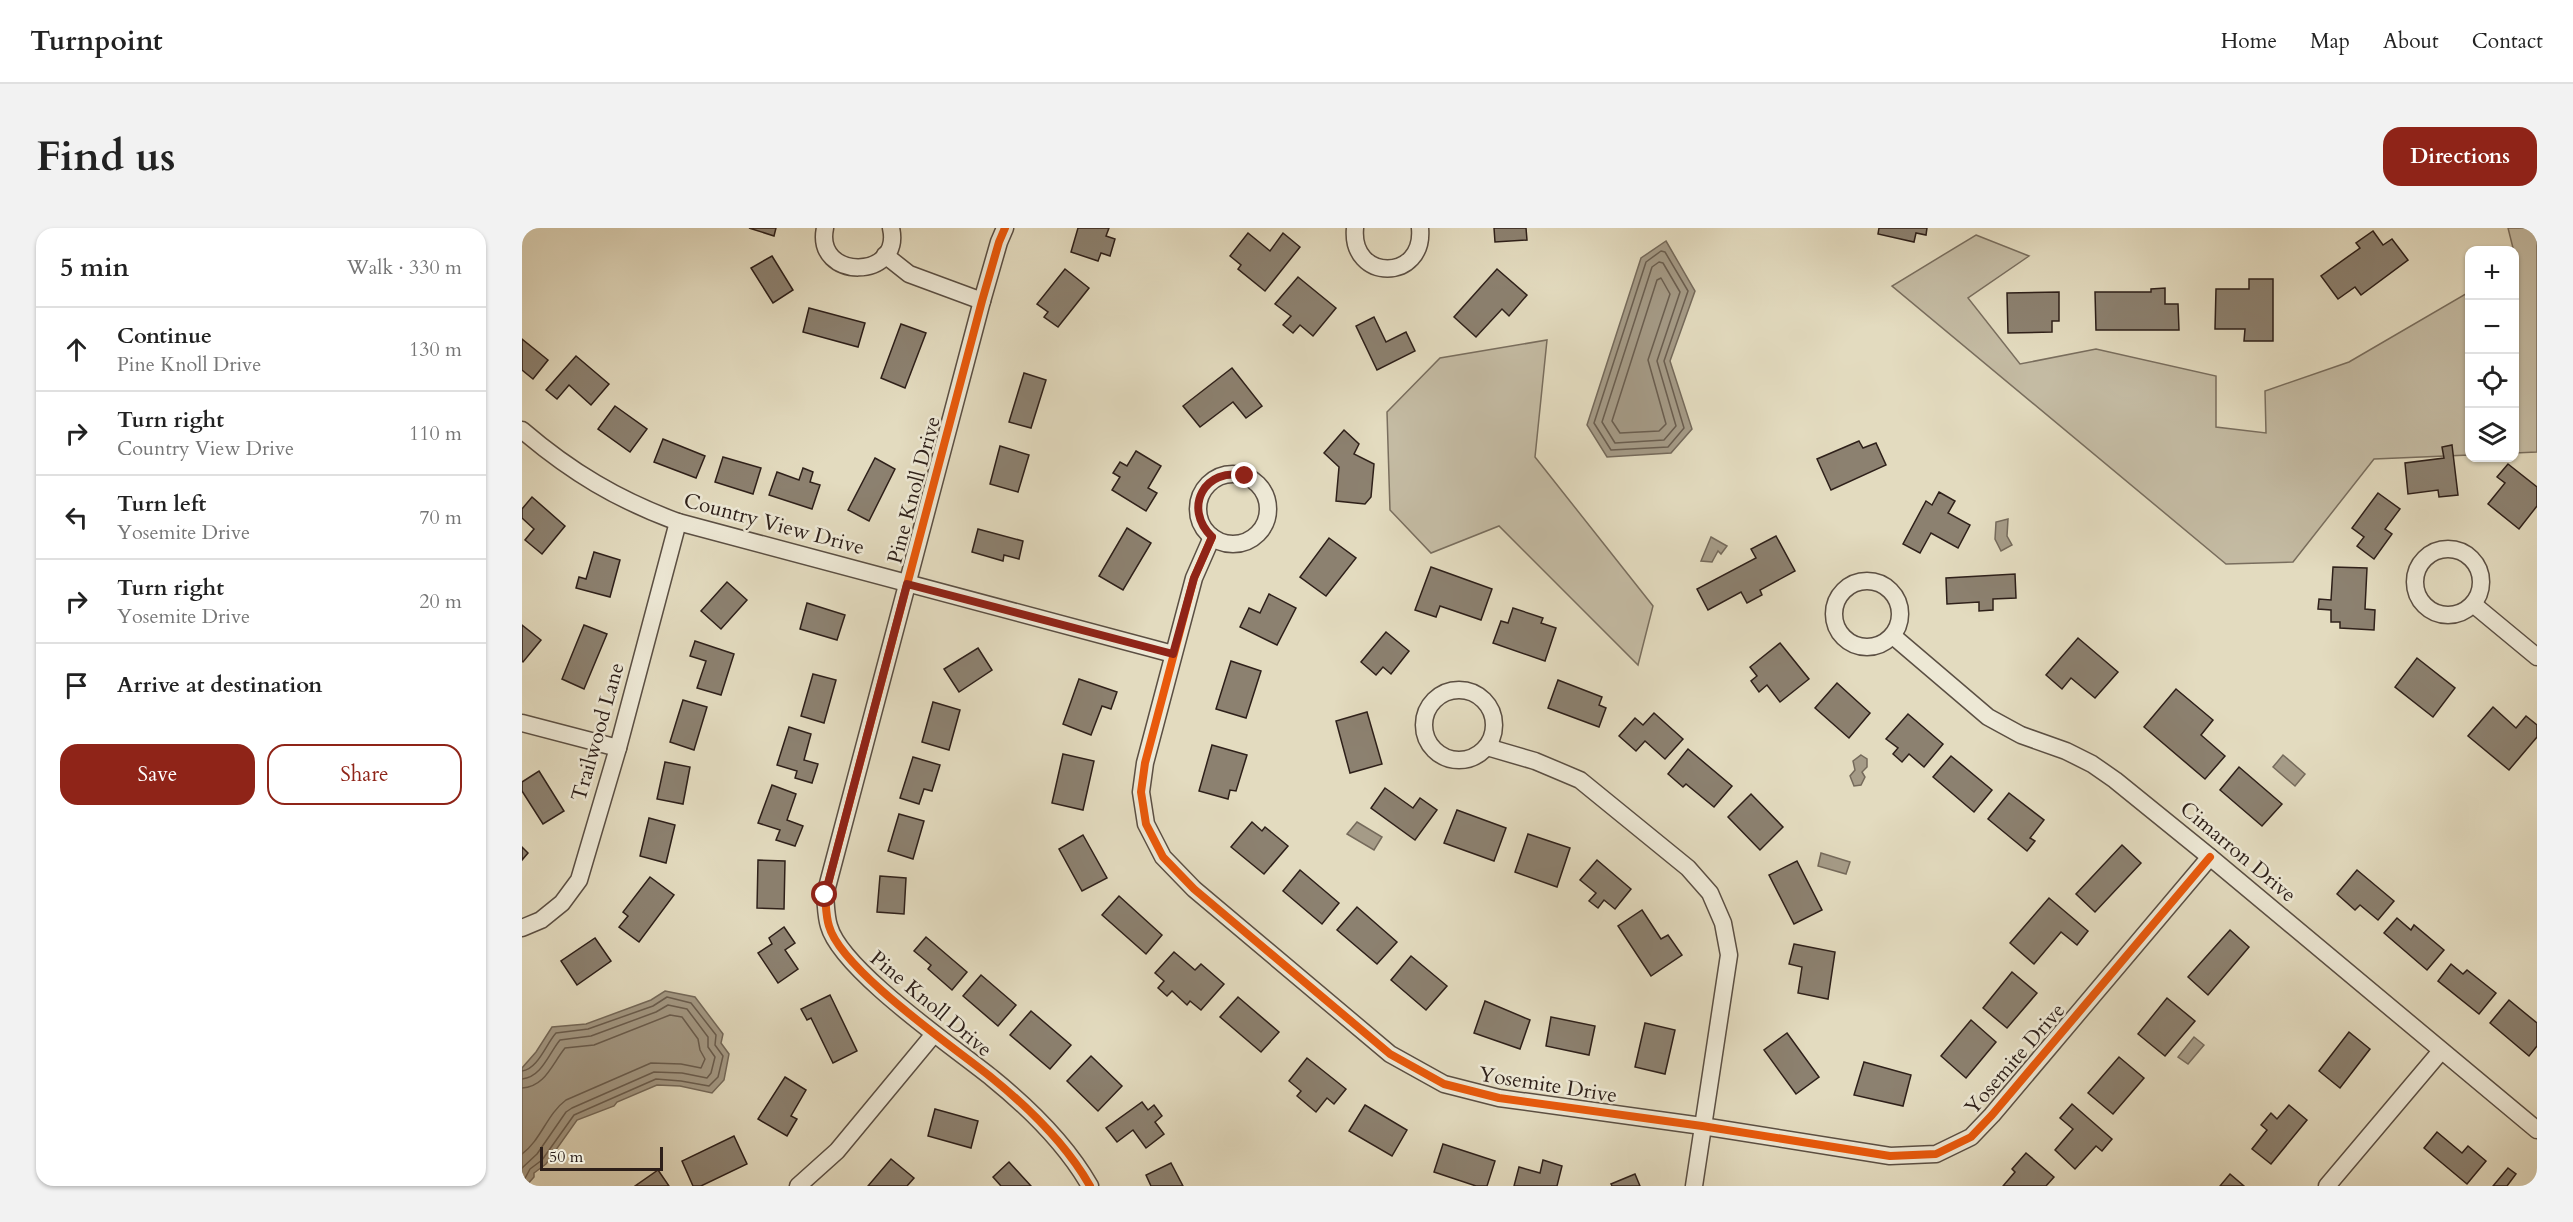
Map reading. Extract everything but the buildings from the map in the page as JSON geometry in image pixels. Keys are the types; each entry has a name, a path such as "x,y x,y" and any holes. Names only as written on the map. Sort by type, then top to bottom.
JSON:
{"street":[{"path":"825,228 825,244 830,254 847,267 868,268 885,255 891,245 891,228"},
{"name":"Pine Knoll Drive","path":"1005,228 982,301 825,895 829,928 846,954 885,993 993,1079 1058,1139 1090,1186"},
{"path":"1355,228 1354,239 1363,259 1382,269 1403,266 1412,259 1421,238 1420,228"},
{"path":"885,255 909,274 982,301"},
{"name":"Country View Drive","path":"522,430 545,450 620,499 678,522 1173,654"},
{"path":"1227,474 1237,474 1253,481 1260,487 1267,504 1267,513 1261,529 1254,536 1238,543 1220,541 1212,537 1205,530 1198,514 1200,496 1205,488 1227,474"},
{"name":"Trailwood Lane","path":"522,928 541,920 562,903 579,880 618,748 678,522"},
{"name":"Yosemite Drive","path":"1212,537 1194,578 1145,763 1142,807 1153,842 1162,857 1194,889 1390,1054 1444,1084 1499,1098 1702,1126 1890,1156 1936,1154 1971,1137 1992,1115 2210,857"},
{"path":"2445,549 2454,549 2470,557 2476,563 2481,580 2481,589 2474,604 2467,610 2451,616 2433,613 2426,608 2420,601 2415,585 2422,560 2445,549"},
{"path":"1864,581 1873,581 1889,589 1899,603 1901,612 1898,628 1893,636 1879,646 1870,648 1862,648 1846,640 1840,634 1834,617 1837,600 1842,593 1848,587 1864,581"},
{"path":"2474,604 2537,657"},
{"name":"Cimarron Drive","path":"1893,636 1988,717 2021,735 2066,751 2092,764 2210,857 2537,1131"},
{"path":"1449,692 1469,692 1487,704 1494,725 1493,736 1487,747 1479,755 1468,760 1445,757 1435,750 1428,741 1425,718 1437,698 1449,692"},
{"path":"522,723 618,748"},
{"path":"1487,747 1535,761 1581,780 1688,868 1710,893 1724,923 1729,955 1694,1186"},
{"path":"798,1186 837,1151 934,1034"},
{"path":"2327,1186 2441,1051"}],"shaded area":[{"path":"2508,228 2537,228 2537,452 2519,453 2519,246 2512,246"},
{"path":"1976,235 2029,256 1968,298 2020,364 2096,349 2216,376 2216,427 2266,433 2265,391 2349,362 2465,294 2465,455 2374,459 2293,562 2226,564 1892,286"},
{"path":"1547,340 1535,457 1653,606 1638,665 1499,526 1431,553 1390,510 1387,412 1440,358"}],"water":[{"path":"1666,241 1695,291 1670,361 1692,429 1671,453 1607,457 1587,425 1641,258"},
{"path":"2008,519 2007,536 2012,545 2001,551 1995,539 1996,522"},
{"path":"1711,537 1727,546 1721,554 1718,551 1712,562 1701,561"},
{"path":"1861,755 1867,759 1867,767 1862,772 1865,777 1861,785 1854,786 1850,776 1855,770 1853,761"},
{"path":"2283,755 2305,774 2295,786 2273,767"},
{"path":"1357,822 1382,837 1374,850 1347,834"},
{"path":"1821,853 1850,862 1846,874 1818,866"},
{"path":"665,991 695,997 723,1034 721,1043 729,1054 724,1080 712,1093 680,1086 657,1085 617,1102 614,1106 577,1120 546,1164 534,1173 534,1177 526,1186 522,1186 522,1068 536,1052 552,1027 586,1024 651,1000"},
{"path":"2194,1037 2204,1045 2188,1064 2178,1057"}],"cycle path":[{"path":"1005,228 982,301 825,895 826,911 829,926 838,944 854,964 901,1007 1020,1102 1058,1141 1090,1186"},
{"path":"1212,537 1194,578 1145,763 1141,792 1146,824 1163,857 1194,889 1390,1054 1444,1084 1499,1098 1702,1126 1890,1156 1936,1154 1971,1137 1992,1115 2210,857"}],"route":[{"path":"825,895 907,584 1173,654 1194,578 1212,537 1205,530 1198,514 1200,496 1211,481 1219,477 1227,474 1245,476"}]}
